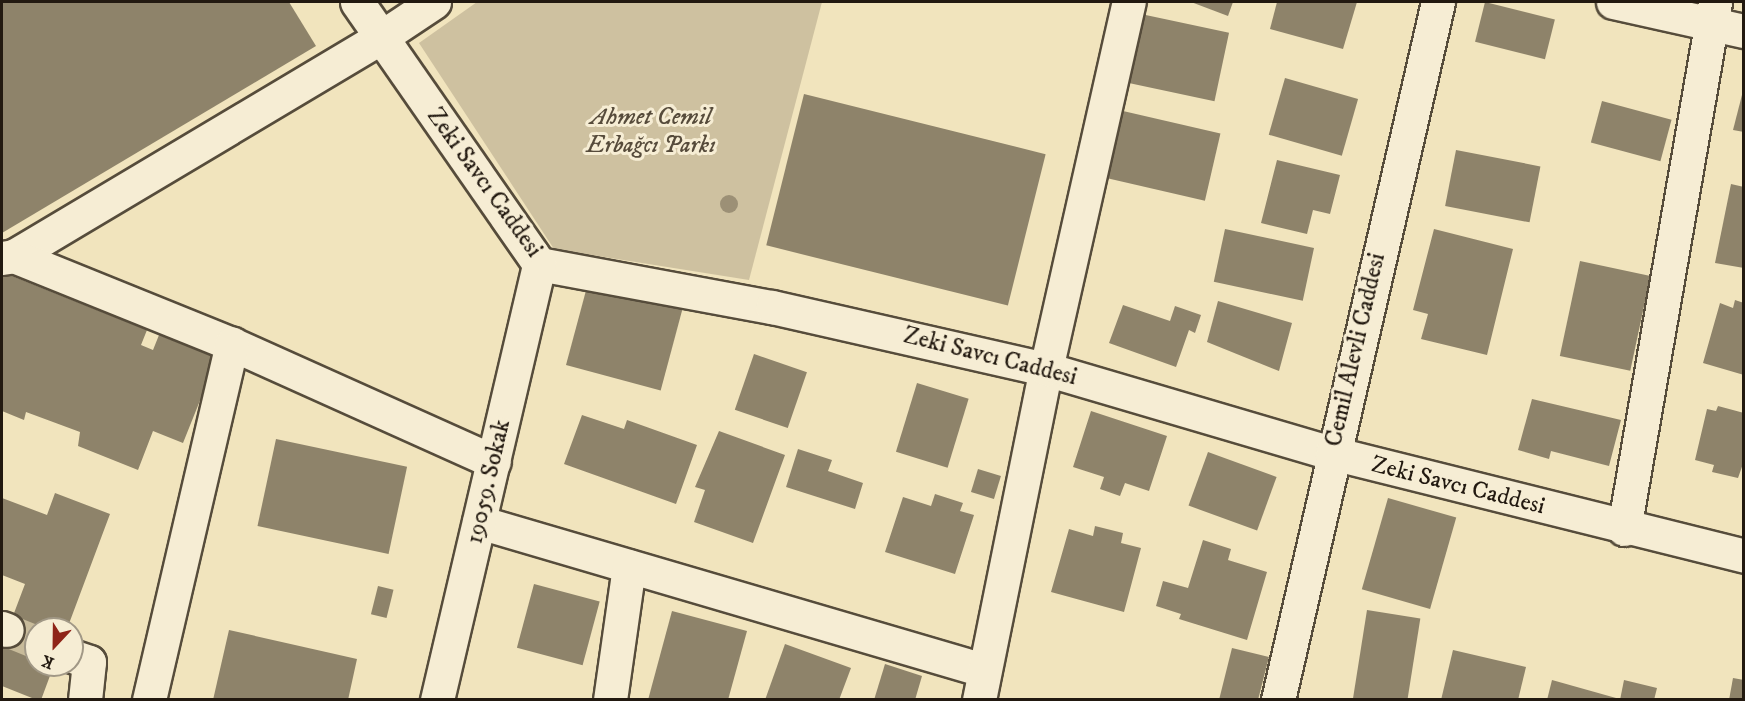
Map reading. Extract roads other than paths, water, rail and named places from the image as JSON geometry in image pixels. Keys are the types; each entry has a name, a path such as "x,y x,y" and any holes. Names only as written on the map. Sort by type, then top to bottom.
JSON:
{"street":[{"name":"Zeki Savcı Caddesi","path":"357,2 539,264 772,306 1046,369 1332,453 1624,529 1743,556"},
{"path":"8,257 380,38 434,2"},
{"path":"479,522 629,566 981,685 1046,369 1129,2"},
{"name":"Cemil Alevli Caddesi","path":"1278,699 1332,453 1438,2"},
{"path":"1613,2 1712,13 1743,31"},
{"path":"1624,529 1712,13"},
{"path":"8,257 232,344 494,462"},
{"name":"19059. Sokak","path":"437,699 539,264"},
{"path":"149,699 232,344"},
{"path":"610,699 629,566"},
{"path":"84,660 89,662 85,699"}],"tunnel":[{"path":"7,630 24,637"}],"park label":[{"name":"Ahmet Cemil Erbağcı Parkı","path":"651,132"}]}
